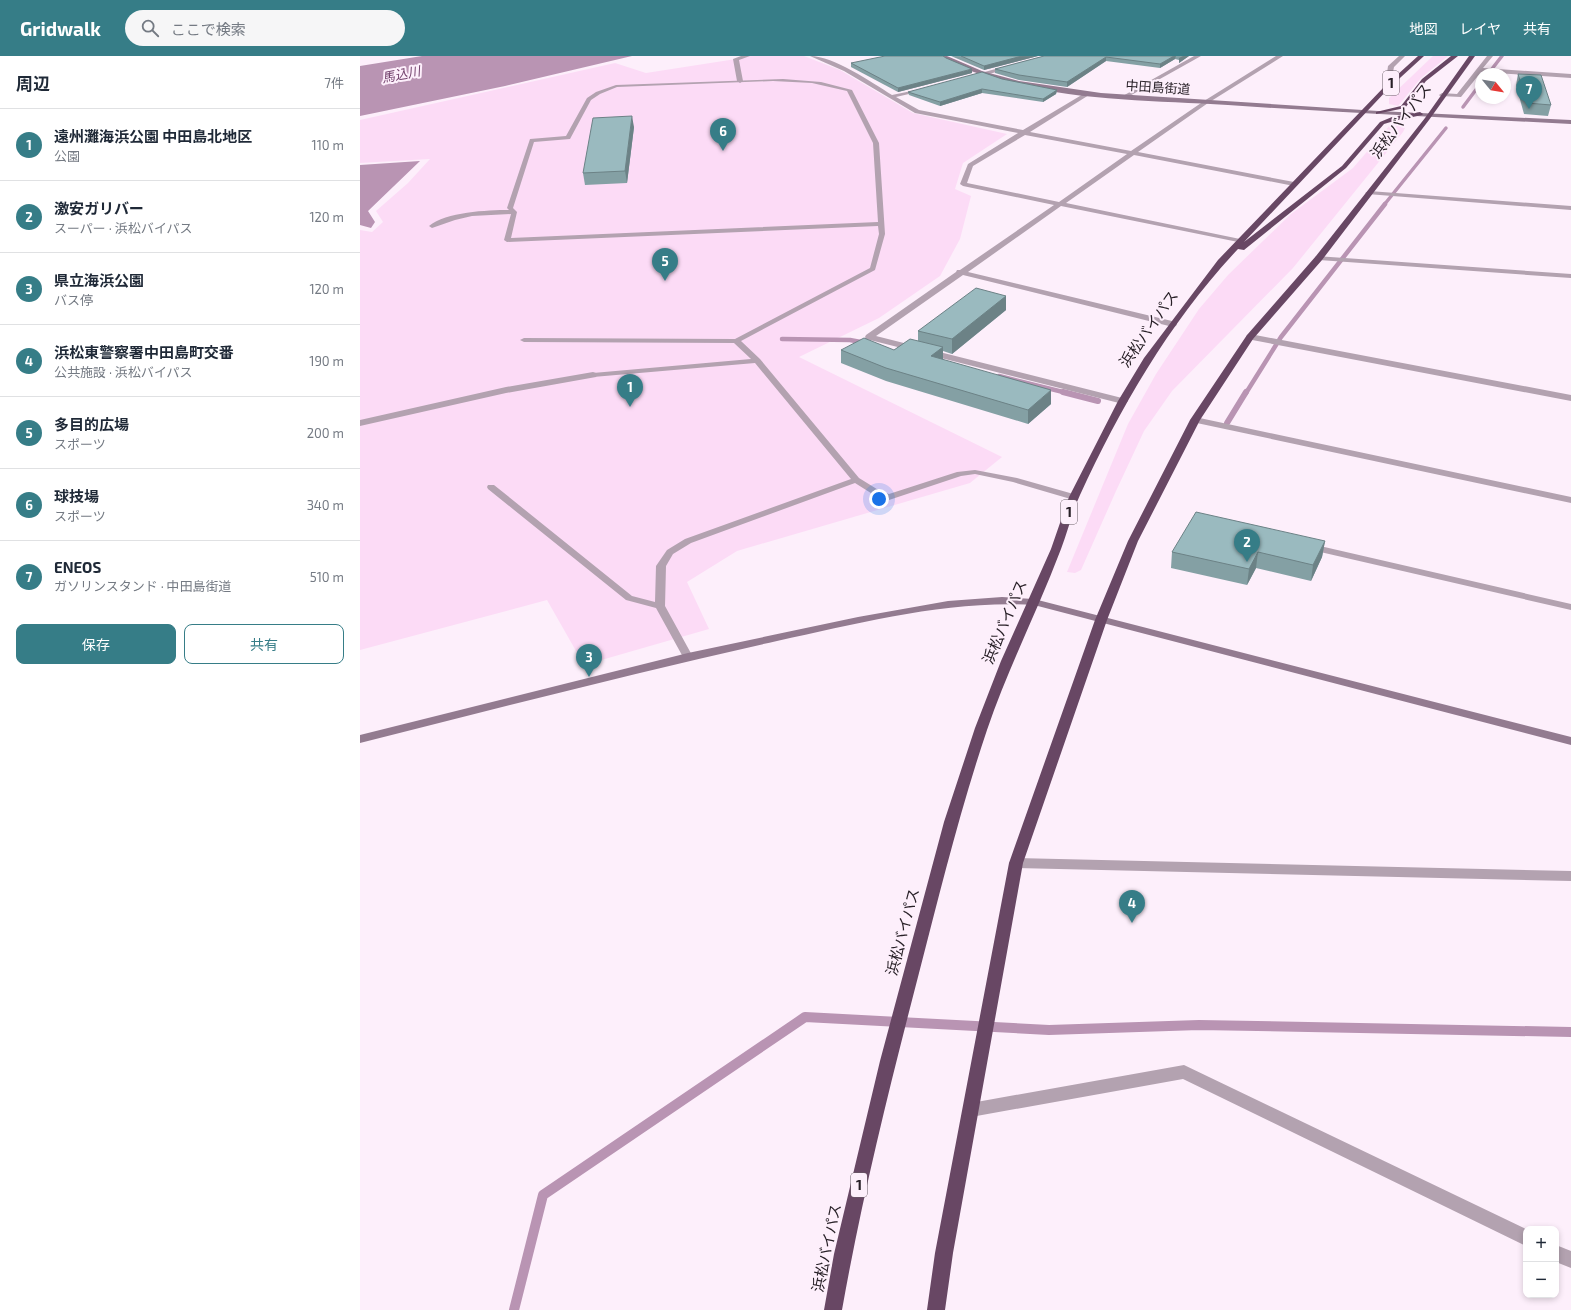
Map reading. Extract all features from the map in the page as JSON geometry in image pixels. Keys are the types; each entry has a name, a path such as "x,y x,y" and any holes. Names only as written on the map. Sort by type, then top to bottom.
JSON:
{"highway":[{"name":"浜松バイパス","path":"833,1310 843,1254 888,1061 907,984 951,822 979,735 1007,661 1056,549 1074,497 1123,401 1148,358 1221,262 1387,87 1421,56"},
{"path":"1378,113 1403,107 1424,80 1455,56"},
{"name":"浜松バイパス","path":"936,1310 944,1253 1016,862 1101,620 1133,540 1195,420 1250,337 1324,258 1425,116 1472,56"},
{"path":"1221,262 1252,240 1344,167 1382,123 1400,117 1425,116"}],"street":[{"path":"740,81 736,59 747,56"},
{"path":"813,56 846,70 917,112 1294,184"},
{"name":"中田島街道","path":"942,56 958,64 985,74 1024,84 1087,94 1571,127"},
{"path":"1124,97 1198,56"},
{"path":"1123,401 869,338 960,272 1206,102 1280,56"},
{"path":"1387,87 1392,66 1402,56"},
{"path":"1481,68 1490,56"},
{"path":"963,79 1014,66"},
{"path":"1511,72 1571,76"},
{"path":"1442,96 1459,96 1475,76"},
{"path":"890,97 934,86"},
{"path":"1087,94 970,165 963,184 1240,241"},
{"name":"中田島街道","path":"1378,113 1400,117"},
{"name":"中田島街道","path":"1425,116 1571,122"},
{"path":"1369,193 1571,208"},
{"path":"1324,258 1571,276"},
{"path":"960,272 1173,324"},
{"path":"1250,337 1571,398"},
{"path":"360,423 506,390 593,375"},
{"path":"1195,420 1571,500"},
{"path":"1300,544 1571,607"},
{"path":"360,739 688,657 858,620 948,604 1002,600 1034,602 1571,740"},
{"path":"1016,862 1571,876"},
{"path":"971,1110 1184,1072 1523,1237"},
{"path":"1559,1254 1571,1260"}],"lane":[{"path":"514,212 510,208 532,140 568,138 589,99 598,93 616,86 796,80 835,86 849,90 876,143 882,234 873,269 736,341 524,340"},
{"path":"514,212 507,240 881,224"},
{"path":"432,226 472,213 514,212"},
{"path":"736,341 757,361 856,480 877,494 889,497 960,474 975,472 1014,480 1074,497"},
{"path":"593,375 757,361"},
{"path":"688,657 660,606 661,566 670,552 688,541 856,480"},
{"path":"491,488 629,598 660,606"}],"shaded area":[{"path":"747,56 804,56 840,70 913,113 1007,134 963,163 955,189 971,196 960,239 940,276 879,318 799,357 1002,457 970,483 737,551 687,582 709,629 584,665 547,600 360,650 360,230 372,232 383,222 376,211 408,183 430,159 360,163 360,120 615,63 646,73"},
{"path":"1433,56 1448,56 1421,78 1398,106 1389,104 1389,98"},
{"path":"1390,125 1405,128 1293,268 1172,391 1144,431 1081,570 1075,573 1067,572 1128,424 1156,374 1199,309 1228,275 1291,214 1353,168"}],"water":[{"name":"馬込川","path":"422,56 632,56 505,86 360,116 360,66"},
{"path":"420,161 368,211 375,222 371,228 360,225 360,165"}],"building":[{"path":"885,56 943,56 972,69 898,88 851,63"},
{"path":"961,56 1022,56 984,66"},
{"path":"1044,56 1174,56 1160,64 1106,57 1067,82 1019,75 995,69"},
{"path":"982,72 1002,79 1057,90 1043,99 982,89 940,102 908,92"},
{"path":"1518,74 1541,75 1551,105 1527,103"},
{"path":"632,116 625,171 583,173 593,118"},
{"path":"976,288 1006,296 952,339 918,331"},
{"path":"864,338 894,350 910,339 943,347 931,356 1051,390 1028,410 886,368 841,350"},
{"path":"1196,512 1325,541 1313,565 1258,552 1249,569 1172,552"}],"waterway":[{"path":"1493,68 1502,56"},
{"path":"1463,107 1475,91"},
{"path":"1384,205 1446,128"},
{"path":"1246,393 1281,337 1385,204"},
{"path":"782,339 850,340 866,343"},
{"path":"999,376 1063,392"},
{"path":"1063,392 1067,393"},
{"path":"1063,392 1098,401"},
{"path":"1227,423 1246,392"},
{"path":"514,1310 543,1195 805,1017 1049,1030 1199,1025 1571,1032"}],"place":[{"name":"ENEOS","path":"1529,109"},
{"name":"球技場","path":"723,151"},
{"name":"多目的広場","path":"665,281"},
{"name":"遠州灘海浜公園 中田島北地区","path":"630,407"},
{"name":"激安ガリバー","path":"1247,562"},
{"name":"県立海浜公園","path":"589,677"},
{"name":"浜松東警察署中田島町交番","path":"1132,923"}]}
